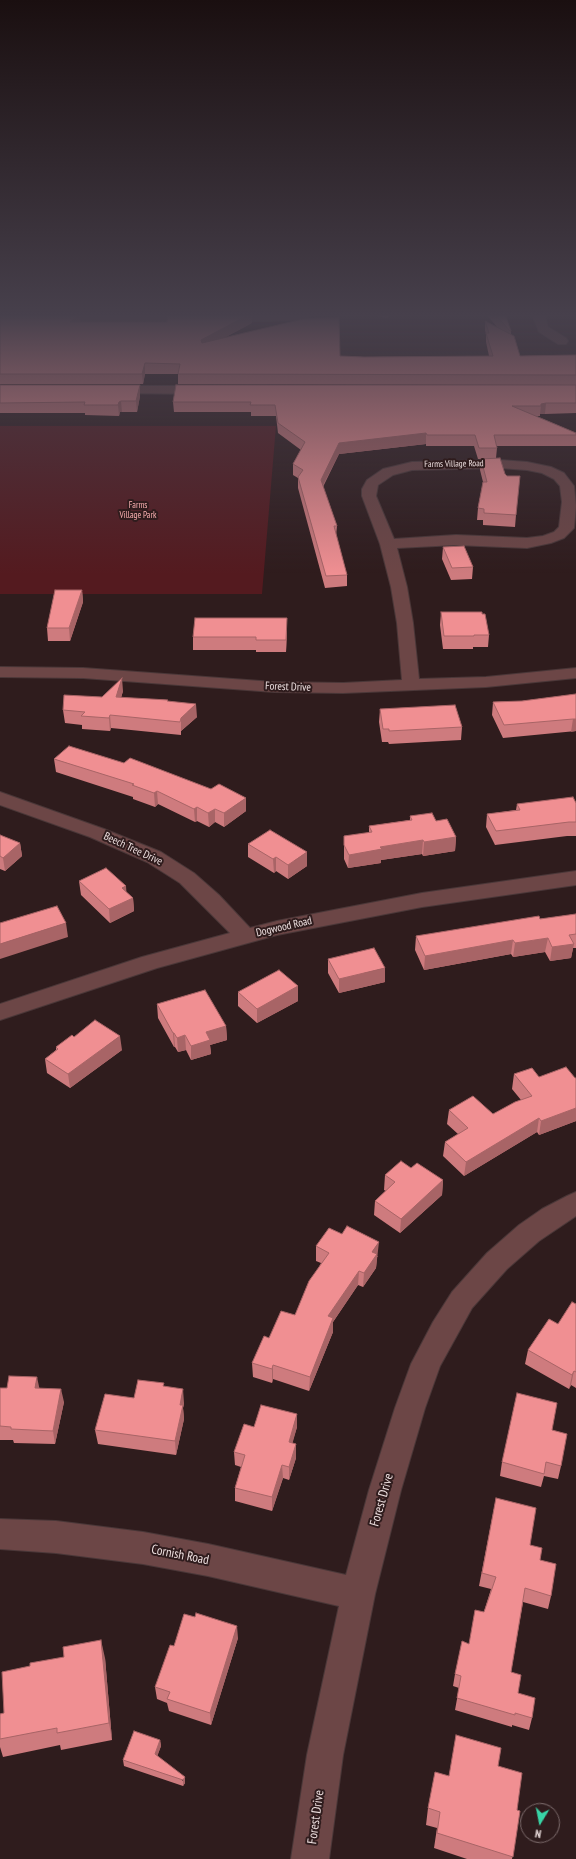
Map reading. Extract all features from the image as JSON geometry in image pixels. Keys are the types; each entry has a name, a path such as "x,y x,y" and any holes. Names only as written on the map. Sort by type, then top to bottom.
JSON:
{"street":[{"name":"Farms Village Road","path":"388,544 456,540 526,543 546,540 559,535 566,528 568,488 563,480 552,473 521,465 429,464 407,466 391,471 373,481 369,490 370,500 388,544 397,575 403,611 411,686"},
{"name":"Forest Drive","path":"0,672 115,675 274,687 343,688 486,682 576,673"},
{"name":"Beech Tree Drive","path":"0,798 98,833 154,857 191,882 244,936"},
{"name":"Dogwood Road","path":"0,1012 122,971 244,936 325,918 422,900 576,878"},
{"name":"Forest Drive","path":"310,1859 325,1755 358,1594 384,1490 410,1408 426,1364 443,1331 462,1300 508,1250 551,1217 576,1203"},
{"name":"Cornish Road","path":"0,1534 86,1540 143,1548 208,1560 358,1594"}],"green space":[{"name":"Farms Village Park","path":"0,426 276,426 262,594 0,594"}],"building":[{"path":"0,401 136,401 121,401 118,405 84,405 85,402 0,403"},
{"path":"173,401 576,401 576,403 546,403 541,404 541,406 512,406 576,433 576,435 494,435 497,448 479,448 475,435 427,435 426,433 339,443 321,480 337,526 334,526 347,575 326,576 298,477 303,470 293,464 305,442 278,423 275,405 250,405 251,402 173,402"},
{"path":"500,458 507,476 520,476 516,515 484,513 484,509 478,508 483,482 487,482 481,459"},
{"path":"464,546 473,567 452,568 443,547"},
{"path":"55,590 82,590 69,628 47,628"},
{"path":"441,612 482,612 482,614 485,614 489,635 444,636"},
{"path":"195,618 287,618 286,640 256,640 256,637 193,637"},
{"path":"122,678 116,697 168,700 167,701 196,704 181,718 180,722 110,715 109,718 81,716 85,712 63,710 64,695 102,697"},
{"path":"576,694 576,719 504,725 493,702 522,701"},
{"path":"455,705 462,727 389,731 389,729 383,729 380,709"},
{"path":"69,746 124,763 130,758 211,789 219,784 246,798 224,813 215,809 208,813 197,807 194,809 157,791 154,793 132,785 134,784 54,759"},
{"path":"573,797 576,803 576,822 496,831 487,814 520,810 517,804"},
{"path":"432,813 436,821 447,819 456,837 424,842 423,840 380,847 382,849 349,855 344,845 344,836 372,832 369,826 412,820 410,816"},
{"path":"270,830 307,852 288,865 276,857 273,859 248,844"},
{"path":"0,835 20,843 3,858 0,856"},
{"path":"106,868 126,886 122,888 133,898 109,909 79,881"},
{"path":"57,906 66,923 0,944 0,923"},
{"path":"576,914 576,934 569,935 574,944 552,947 548,938 515,943 513,940 425,956 416,936 539,916 540,919"},
{"path":"374,948 385,968 339,979 328,959"},
{"path":"279,970 298,986 257,1009 238,992"},
{"path":"205,990 226,1026 206,1032 210,1040 191,1046 185,1035 177,1038 157,1004"},
{"path":"95,1020 120,1036 68,1074 45,1059 58,1049 56,1047 72,1035 74,1037"},
{"path":"566,1067 576,1078 576,1108 541,1121 539,1118 466,1162 445,1142 468,1128 449,1110 473,1096 493,1114 515,1102 532,1096 514,1074 532,1068 539,1077"},
{"path":"401,1161 411,1168 417,1163 443,1180 401,1219 375,1201 395,1182 385,1175"},
{"path":"347,1226 379,1242 372,1252 377,1254 364,1273 359,1271 328,1316 333,1318 310,1377 273,1365 272,1369 252,1363 264,1336 269,1338 281,1311 295,1315 309,1281 329,1253 316,1246 329,1228 342,1234"},
{"path":"572,1302 576,1304 576,1372 574,1371 572,1375 528,1350 549,1319 558,1324"},
{"path":"9,1376 37,1377 35,1388 61,1389 53,1431 11,1429 11,1427 0,1426 0,1388 7,1388"},
{"path":"138,1380 164,1383 163,1386 183,1389 180,1405 183,1405 175,1441 95,1430 105,1394 134,1398"},
{"path":"517,1393 557,1403 552,1430 567,1434 561,1466 546,1462 544,1474 502,1462"},
{"path":"261,1405 297,1414 289,1442 296,1444 289,1467 282,1465 272,1497 235,1488 245,1455 234,1452 244,1424 254,1427"},
{"path":"496,1498 536,1508 530,1545 542,1548 540,1560 556,1564 551,1596 525,1588 511,1672 521,1675 518,1693 535,1698 532,1718 515,1713 515,1715 457,1698 461,1676 455,1674 462,1641 469,1644 475,1610 484,1612 496,1577 482,1573"},
{"path":"196,1613 237,1626 210,1713 167,1699 170,1692 155,1687 170,1645 174,1646 184,1614 195,1617"},
{"path":"101,1640 109,1723 57,1733 57,1728 0,1739 0,1714 4,1713 2,1672 30,1666 30,1663 64,1657 63,1647"},
{"path":"134,1731 160,1740 155,1754 185,1777 183,1780 123,1760"},
{"path":"456,1735 501,1748 498,1766 522,1773 517,1810 520,1811 513,1857 437,1833 440,1812 428,1808 435,1772 449,1776"}]}
